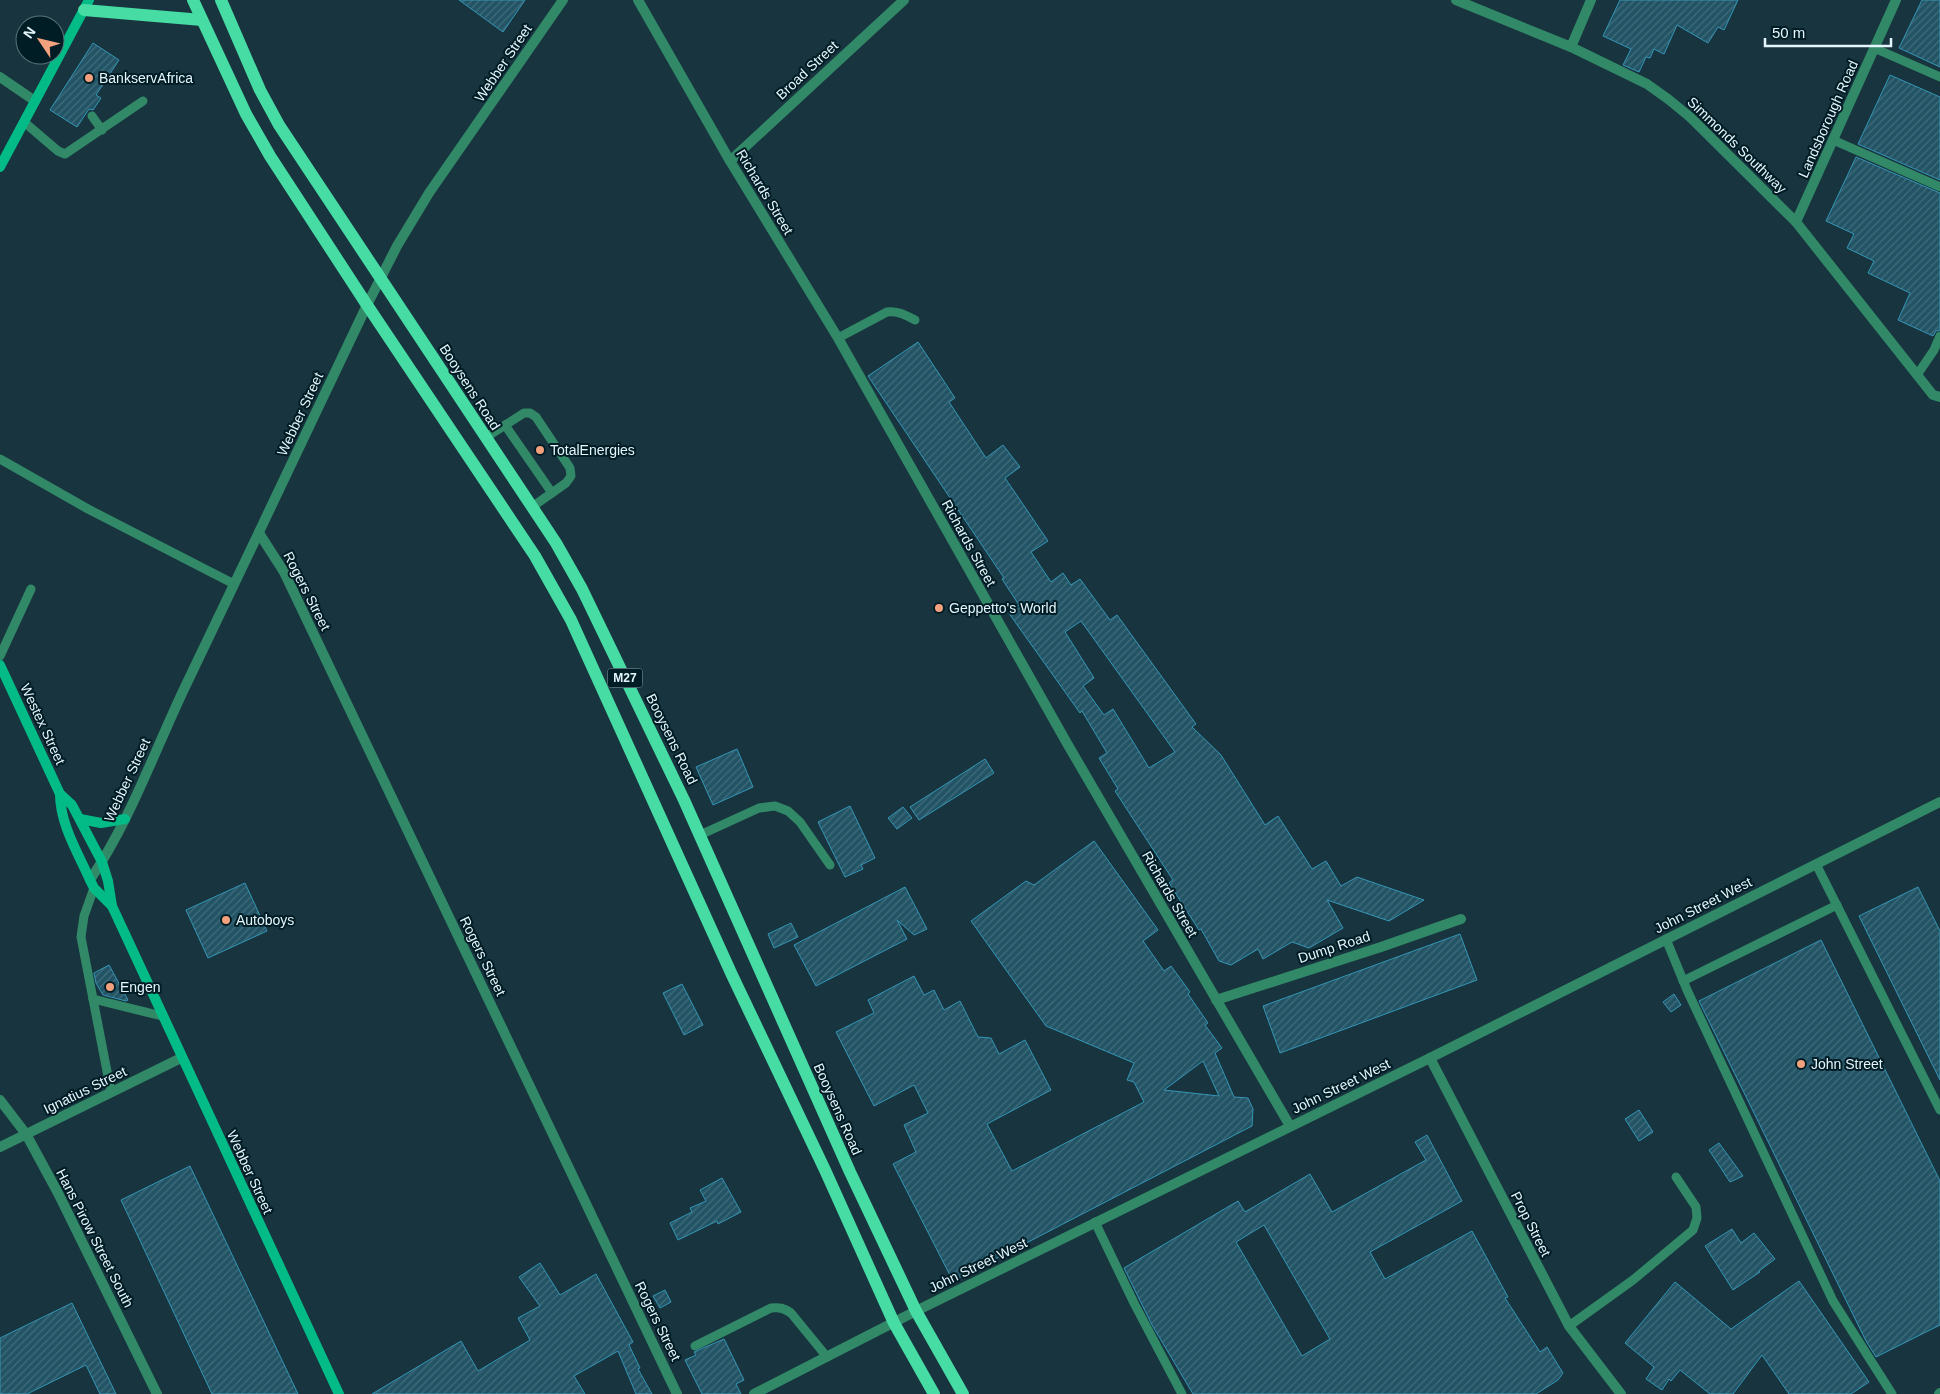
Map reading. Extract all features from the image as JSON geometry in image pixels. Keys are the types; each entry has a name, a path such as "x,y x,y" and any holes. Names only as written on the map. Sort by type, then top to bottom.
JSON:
{"main road":[{"name":"M27","path":"193,0 246,114 270,156 535,556 571,620 732,975 825,1170 894,1323 934,1394"},
{"name":"Booysens Road","path":"220,0 260,90 279,125 556,543 582,589 700,835 850,1172 916,1311 963,1394"},
{"path":"86,5 202,20"}],"street":[{"name":"Webber Street","path":"112,906 92,884 125,820 168,723 380,278 429,193 563,0"},
{"name":"Richards Street","path":"638,0 730,161 838,338 1068,745 1290,1126"},
{"name":"Broad Street","path":"730,161 904,0"},
{"name":"Simmonds Southway","path":"1456,0 1571,47 1647,84 1690,117 1796,222 1917,375 1937,396"},
{"path":"1571,47 1591,0"},
{"name":"Landsborough Road","path":"1796,222 1896,0"},
{"path":"0,167 86,5"},
{"path":"0,76 35,101"},
{"name":"Rogers Street","path":"259,533 288,580 677,1394"},
{"name":"Westex Street","path":"0,665 60,794 72,805 102,862"},
{"name":"Westex Street","path":"60,794 63,818 92,884"},
{"name":"John Street West","path":"754,1394 916,1311 1430,1058 1940,802"},
{"path":"80,819 101,823 125,820"},
{"name":"Webber Street","path":"102,862 108,881 112,906 181,1058 339,1394"},
{"name":"Dump Road","path":"1216,1000 1461,918"},
{"name":"Ignatius Street","path":"0,1147 181,1058"},
{"name":"Prop Street","path":"1430,1058 1569,1326 1622,1394"},
{"name":"Hans Pirow Street South","path":"0,1100 26,1134 58,1193 157,1394"}],"lane":[{"path":"1874,48 1940,77"},
{"path":"24,122 58,151 65,154 143,101"},
{"path":"92,116 102,130"},
{"path":"1833,140 1940,187"},
{"path":"838,338 887,312 905,314 915,320"},
{"path":"1917,375 1934,350 1940,336"},
{"path":"486,438 524,412 536,417 570,468 571,476 566,483 532,507"},
{"path":"505,425 552,493"},
{"path":"0,459 88,509 234,584"},
{"path":"0,656 31,589"},
{"path":"700,835 759,808 775,806 788,812 800,822 830,865"},
{"path":"1816,864 1940,1110"},
{"path":"92,884 81,937 106,1059 110,1092"},
{"path":"1683,982 1837,905"},
{"path":"1666,939 1683,982 1833,1302 1892,1394"},
{"path":"93,999 162,1016"},
{"path":"1569,1326 1633,1280 1693,1230 1697,1218 1696,1207 1676,1177"},
{"path":"1096,1222 1135,1305 1182,1394"},
{"path":"695,1346 770,1308 776,1307 784,1308 791,1312 827,1357"}],"building":[{"path":"459,0 525,0 503,32"},
{"path":"1620,0 1738,0 1724,30 1718,27 1708,43 1677,25 1664,54 1654,49 1650,58 1646,57 1639,72 1623,65 1631,49 1603,36"},
{"path":"1922,0 1940,0 1940,67 1899,48"},
{"name":"BankservAfrica","path":"93,43 119,60 96,95 101,98 93,110 89,109 77,127 50,110"},
{"path":"1890,75 1940,97 1940,180 1858,144"},
{"path":"1856,157 1940,193 1940,330 1936,331 1933,336 1898,320 1910,293 1868,273 1874,261 1847,248 1854,234 1826,221"},
{"path":"918,342 955,398 949,402 986,458 1003,445 1020,467 1005,478 1048,541 1031,552 1051,582 1063,573 1071,585 1080,579 1110,620 1117,615 1196,724 1192,727 1221,755 1265,825 1278,816 1312,869 1326,861 1341,886 1357,877 1424,900 1389,921 1327,900 1343,928 1309,948 1292,942 1263,959 1258,949 1231,965 1219,961 1201,929 1199,930 1169,883 1173,880 1115,791 1118,789 1099,758 1107,753 1082,711 1080,713 1008,612 1019,605 1002,579 1004,578 868,376","holes":["1081,621 1175,752 1149,768 1113,709 1104,715 1083,686 1094,678 1065,632"]},
{"path":"737,749 753,787 713,805 696,767"},
{"path":"985,759 994,773 919,820 910,807"},
{"path":"850,806 875,858 861,865 863,869 845,877 818,822"},
{"path":"903,807 912,818 897,829 888,818"},
{"path":"1094,841 1158,930 1143,941 1164,971 1171,966 1190,992 1188,994 1208,1023 1205,1025 1222,1048 1215,1053 1234,1097 1248,1098 1253,1109 1252,1126 953,1281 893,1164 916,1152 904,1125 928,1113 914,1085 874,1106 836,1032 874,1013 868,1000 914,976 924,995 934,990 944,1010 960,1001 978,1037 991,1038 999,1054 1025,1040 1051,1090 987,1124 1012,1171 1144,1102 1134,1082 1127,1080 1134,1063 1046,1026 971,921 1026,881 1034,885","holes":["1203,1061 1219,1096 1164,1090"]},
{"name":"Autoboys","path":"245,883 267,931 208,958 186,910"},
{"path":"905,887 927,929 914,935 897,920 907,939 816,986 794,945"},
{"path":"1918,887 1940,931 1940,1080 1859,916"},
{"path":"791,923 798,937 774,948 768,934"},
{"path":"1460,934 1477,980 1280,1053 1263,1006"},
{"path":"1821,940 1940,1181 1940,1325 1876,1357 1866,1341 1699,1001"},
{"name":"Engen","path":"109,965 128,1000 103,995 96,983 94,973"},
{"path":"682,984 703,1025 684,1035 663,993"},
{"path":"1674,994 1681,1005 1671,1012 1663,1002"},
{"path":"1639,1110 1653,1132 1639,1141 1625,1119"},
{"path":"1427,1135 1462,1201 1370,1252 1385,1279 1472,1231 1508,1297 1505,1298 1540,1352 1547,1347 1563,1373 1558,1380 1536,1394 1193,1394 1152,1325 1124,1268 1238,1201 1245,1212 1310,1174 1332,1212 1426,1160 1415,1142","holes":["1264,1225 1330,1339 1302,1356 1236,1242"]},
{"path":"1719,1143 1743,1176 1730,1182 1709,1150"},
{"path":"190,1166 298,1394 212,1394 121,1200"},
{"path":"722,1178 741,1212 718,1224 717,1221 678,1240 670,1223 692,1212 690,1208 706,1201 700,1190"},
{"path":"1732,1229 1741,1243 1754,1233 1775,1259 1760,1272 1733,1290 1705,1246"},
{"path":"540,1263 560,1295 596,1274 633,1342 629,1345 640,1368 638,1369 652,1394 636,1394 618,1351 574,1376 585,1394 372,1394 461,1341 478,1371 530,1340 518,1318 540,1306 519,1277"},
{"path":"1799,1281 1869,1382 1851,1394 1789,1394 1762,1355 1733,1394 1710,1394 1680,1370 1671,1381 1669,1379 1662,1390 1646,1379 1654,1367 1625,1343 1675,1282 1731,1329"},
{"path":"665,1290 671,1302 660,1308 653,1296"},
{"path":"72,1303 116,1394 100,1394 86,1365 27,1394 0,1394 0,1338"},
{"path":"724,1339 744,1380 736,1384 741,1394 702,1394 685,1360 696,1355 694,1352"}],"place":[{"name":"BankservAfrica","path":"89,78"},
{"name":"TotalEnergies","path":"540,450"},
{"name":"Geppetto's World","path":"939,608"},
{"name":"Autoboys","path":"226,920"},
{"name":"Engen","path":"110,987"},
{"name":"John Street","path":"1801,1064"}]}
